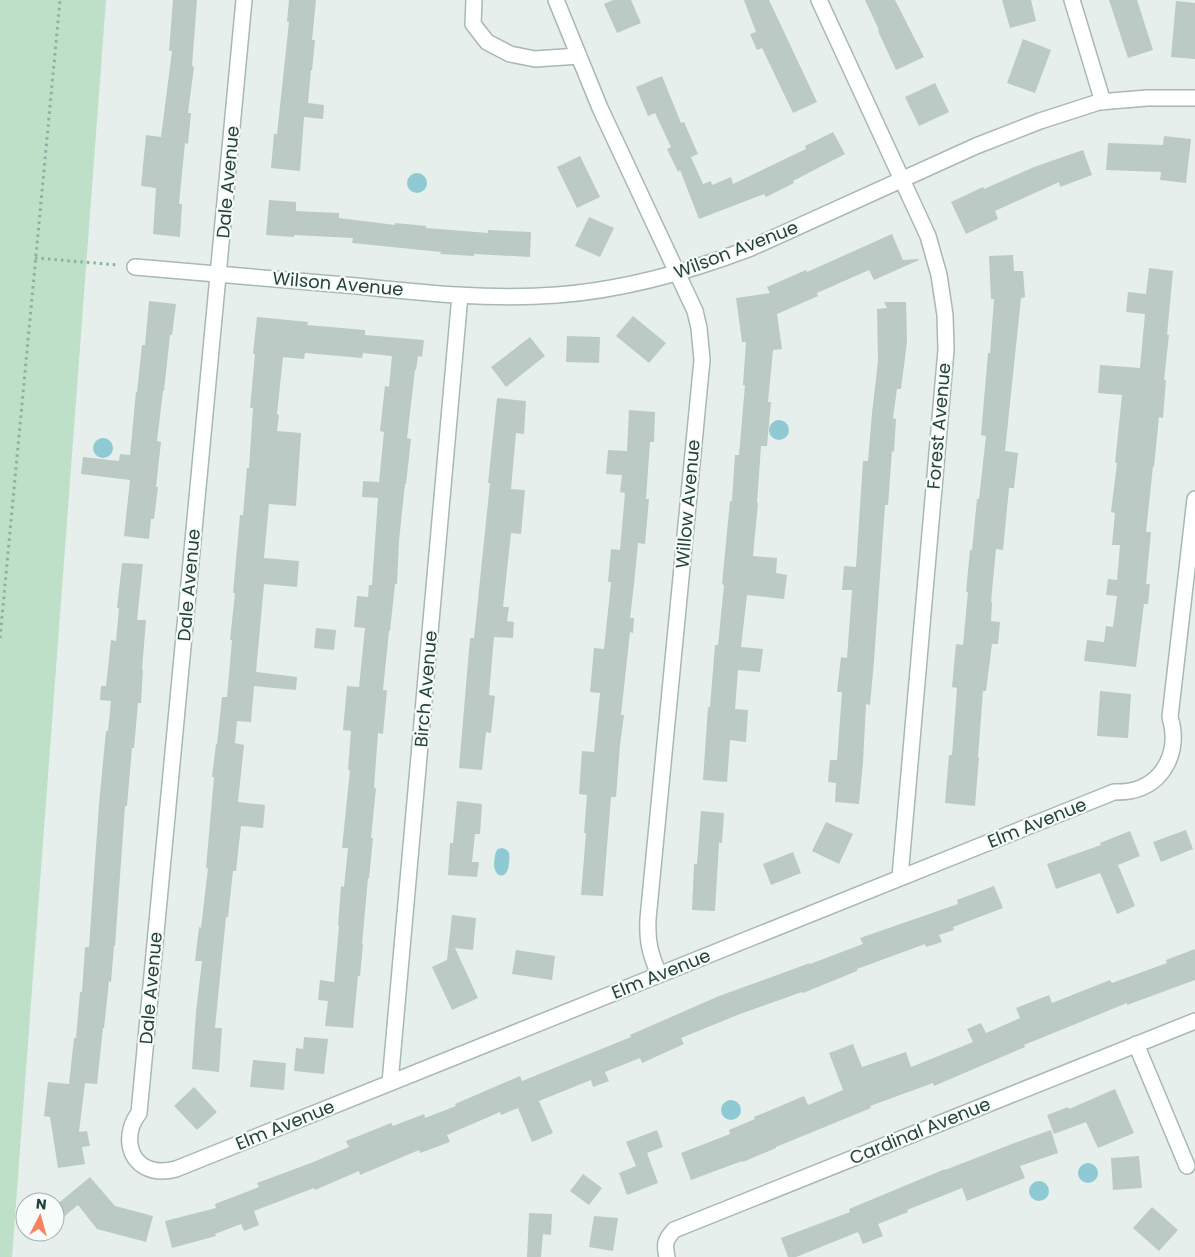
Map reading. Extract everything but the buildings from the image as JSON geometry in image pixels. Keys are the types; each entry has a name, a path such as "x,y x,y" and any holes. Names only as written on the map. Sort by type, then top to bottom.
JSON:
{"street":[{"name":"Dale Avenue","path":"142,1164 134,1156 130,1145 129,1131 139,1113 244,0"},
{"path":"474,0 474,24 487,42 510,54 535,59 579,56"},
{"name":"Willow Avenue","path":"556,0 600,108 695,311 699,328 702,360 648,919 649,948 659,975"},
{"name":"Forest Avenue","path":"819,0 928,236 939,275 945,315 946,350 900,877"},
{"path":"1072,0 1103,102"},
{"name":"Wilson Avenue","path":"135,267 460,295 507,297 557,295 607,289 656,279 727,257 976,146 1081,107 1103,102 1147,98 1195,98"},
{"name":"Birch Avenue","path":"390,1083 460,295"},
{"name":"Elm Avenue","path":"142,1164 152,1170 166,1171 176,1169 1114,792 1130,791 1146,785 1158,777 1167,765 1174,743 1170,717 1195,499"},
{"name":"Cardinal Avenue","path":"667,1257 665,1248 667,1238 674,1230 1195,1021"},
{"path":"1136,1044 1187,1166"}],"path":[{"path":"0,638 60,0"},
{"path":"35,258 135,267"}],"green space":[{"path":"0,0 106,0 17,1192 15,1192 12,1257 0,1257"}],"water":[{"path":"413,173 421,173 427,179 427,187 421,193 413,193 407,187 407,179"},
{"path":"779,420 786,423 789,430 786,437 779,440 772,437 769,430 772,423"},
{"path":"103,438 110,441 113,448 110,455 103,458 96,455 93,448 96,441"},
{"path":"502,848 506,849 509,853 509,866 506,873 501,876 496,872 494,864 496,852"},
{"path":"727,1100 735,1100 741,1106 741,1114 735,1120 727,1120 721,1114 721,1106"},
{"path":"1088,1163 1095,1166 1098,1173 1095,1180 1088,1183 1081,1180 1078,1173 1081,1166"},
{"path":"1039,1181 1046,1184 1049,1191 1046,1198 1039,1201 1032,1198 1029,1191 1032,1184"}]}
